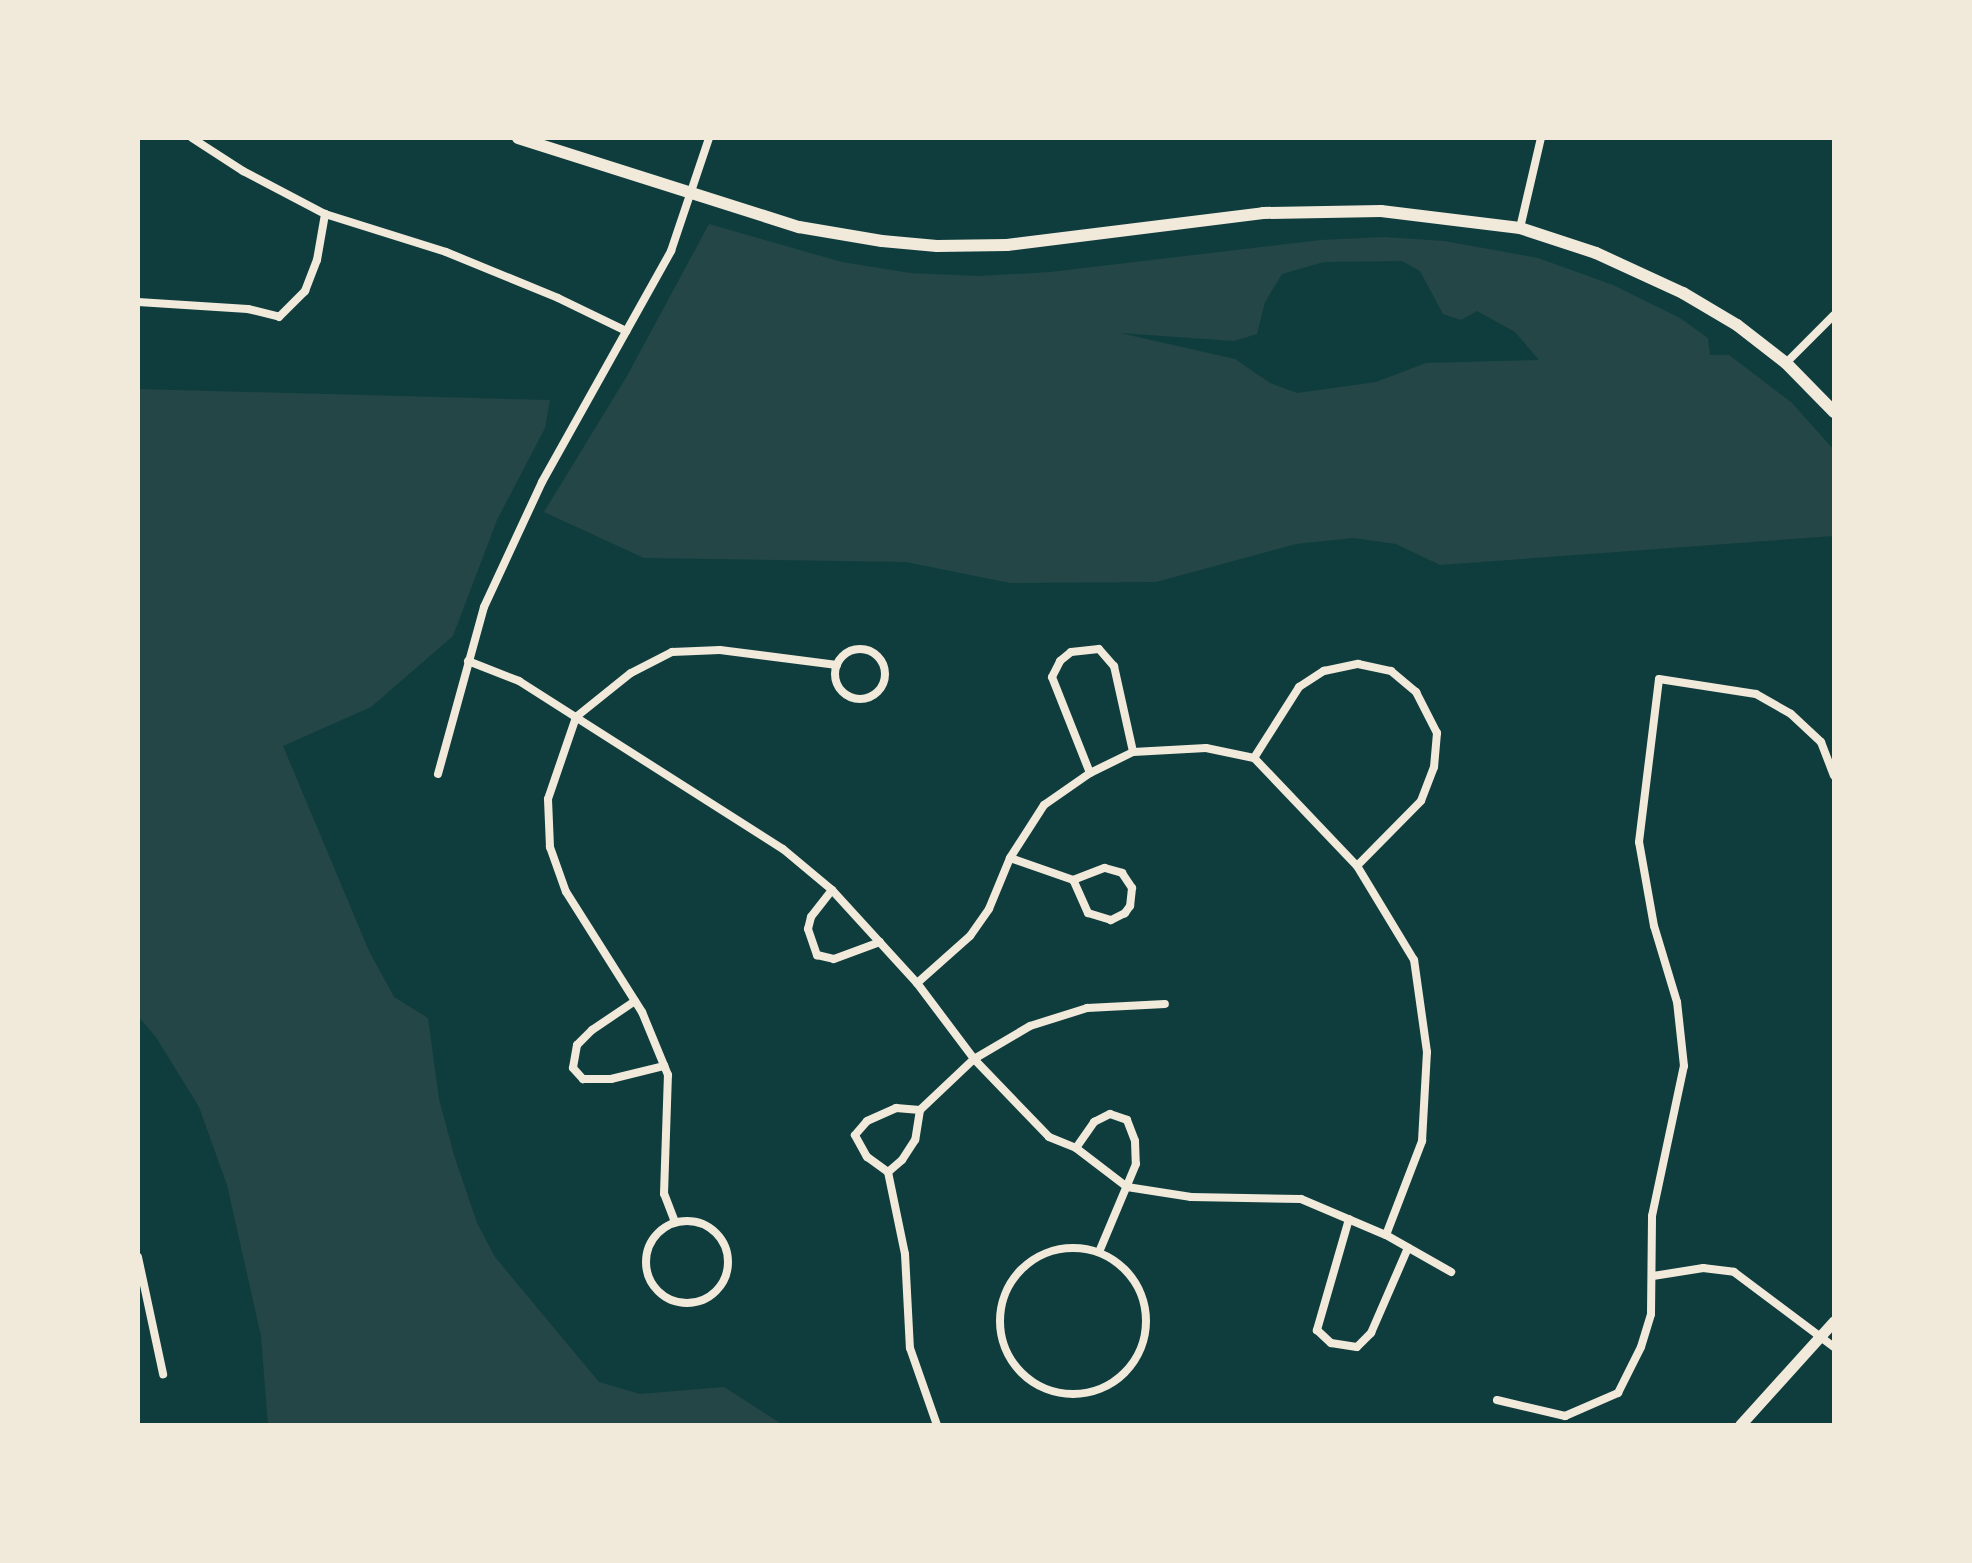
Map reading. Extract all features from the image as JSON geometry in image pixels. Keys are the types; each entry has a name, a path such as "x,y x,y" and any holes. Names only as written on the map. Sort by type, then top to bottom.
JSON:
{"main road":[{"path":"518,138 799,227 882,241 937,246 1007,245 1263,213 1381,211 1520,228 1596,253 1683,293 1737,325 1786,363 1834,412"}],"street":[{"path":"192,138 243,171 325,214 446,252 558,298 626,331"},
{"path":"438,774 484,607 511,545 671,251 709,138"},
{"path":"1520,228 1541,138"},
{"path":"138,302 248,309 279,317 305,291 317,260 325,214"},
{"path":"1786,363 1834,315"},
{"path":"1090,773 1052,677 1060,661 1071,652 1099,649 1114,666 1133,752"},
{"path":"675,1222 664,1194 669,1104 664,1066 635,1001 566,892 550,847 548,799 576,717 631,673 672,652 720,650 837,665"},
{"path":"870,651 882,663 882,686 869,697 853,698 840,689 837,665 847,653 870,651"},
{"path":"468,661 509,675 783,849 832,890 917,983 974,1059 1049,1137 1076,1148 1127,1187 1191,1197 1301,1199 1386,1235 1451,1272"},
{"path":"1254,758 1299,687 1324,671 1358,664 1391,671 1416,692 1437,733 1434,767 1421,801 1357,866"},
{"path":"1497,1400 1565,1416 1618,1393 1641,1347 1651,1314 1652,1216 1684,1066 1677,1002 1654,926 1639,842 1659,679 1756,694 1791,714 1821,742 1834,776"},
{"path":"917,983 976,927 989,909 1010,858 1044,805 1090,773 1133,752 1206,748 1254,758 1357,866 1414,960 1427,1052 1422,1141 1386,1235"},
{"path":"1010,858 1073,880 1097,870 1114,869 1129,880 1132,888 1130,906 1118,918 1095,917 1083,906 1073,880"},
{"path":"832,890 811,917 808,929 817,955 834,959 880,942"},
{"path":"635,1001 592,1030 577,1045 573,1068 583,1079 611,1079 664,1066"},
{"path":"888,1172 902,1160 915,1140 920,1110 974,1059 1030,1026 1087,1008 1165,1004"},
{"path":"920,1110 896,1108 883,1112 867,1121 855,1135 867,1157 888,1172 905,1254 910,1348 937,1425"},
{"path":"1076,1148 1094,1122 1110,1114 1127,1120 1135,1141 1136,1164 1099,1252"},
{"path":"1349,1219 1317,1330 1331,1343 1357,1347 1371,1333 1408,1248"},
{"path":"675,1222 700,1223 711,1229 726,1249 728,1262 721,1286 699,1301 685,1303 659,1292 646,1267 652,1239 675,1222"},
{"path":"1075,1247 1099,1252 1120,1264 1136,1283 1145,1306 1146,1330 1132,1363 1105,1387 1082,1394 1058,1393 1026,1376 1005,1347 1000,1324 1003,1300 1013,1278 1030,1261 1052,1250 1075,1247"},
{"path":"138,1257 163,1374"},
{"path":"1653,1276 1703,1268 1734,1272 1834,1347"},
{"path":"1740,1425 1834,1321"}],"shaded area":[{"path":"709,224 842,262 910,273 979,276 1050,272 1321,240 1385,237 1444,241 1538,258 1613,285 1680,318 1708,338 1710,355 1729,355 1792,403 1834,450 1834,536 1440,565 1396,544 1353,538 1296,544 1156,582 1010,583 906,562 644,558 544,512 627,376","holes":["1402,261 1420,271 1443,314 1461,320 1477,311 1515,332 1539,360 1426,363 1376,382 1297,393 1270,383 1235,359 1120,333 1234,341 1257,334 1265,302 1282,274 1324,262"]},
{"path":"138,389 550,400 545,428 497,520 453,636 371,707 283,746 369,951 394,997 428,1018 439,1099 454,1155 477,1223 495,1257 599,1382 640,1394 724,1387 783,1425 268,1425 261,1336 227,1185 199,1107 156,1037 138,1016"}]}
